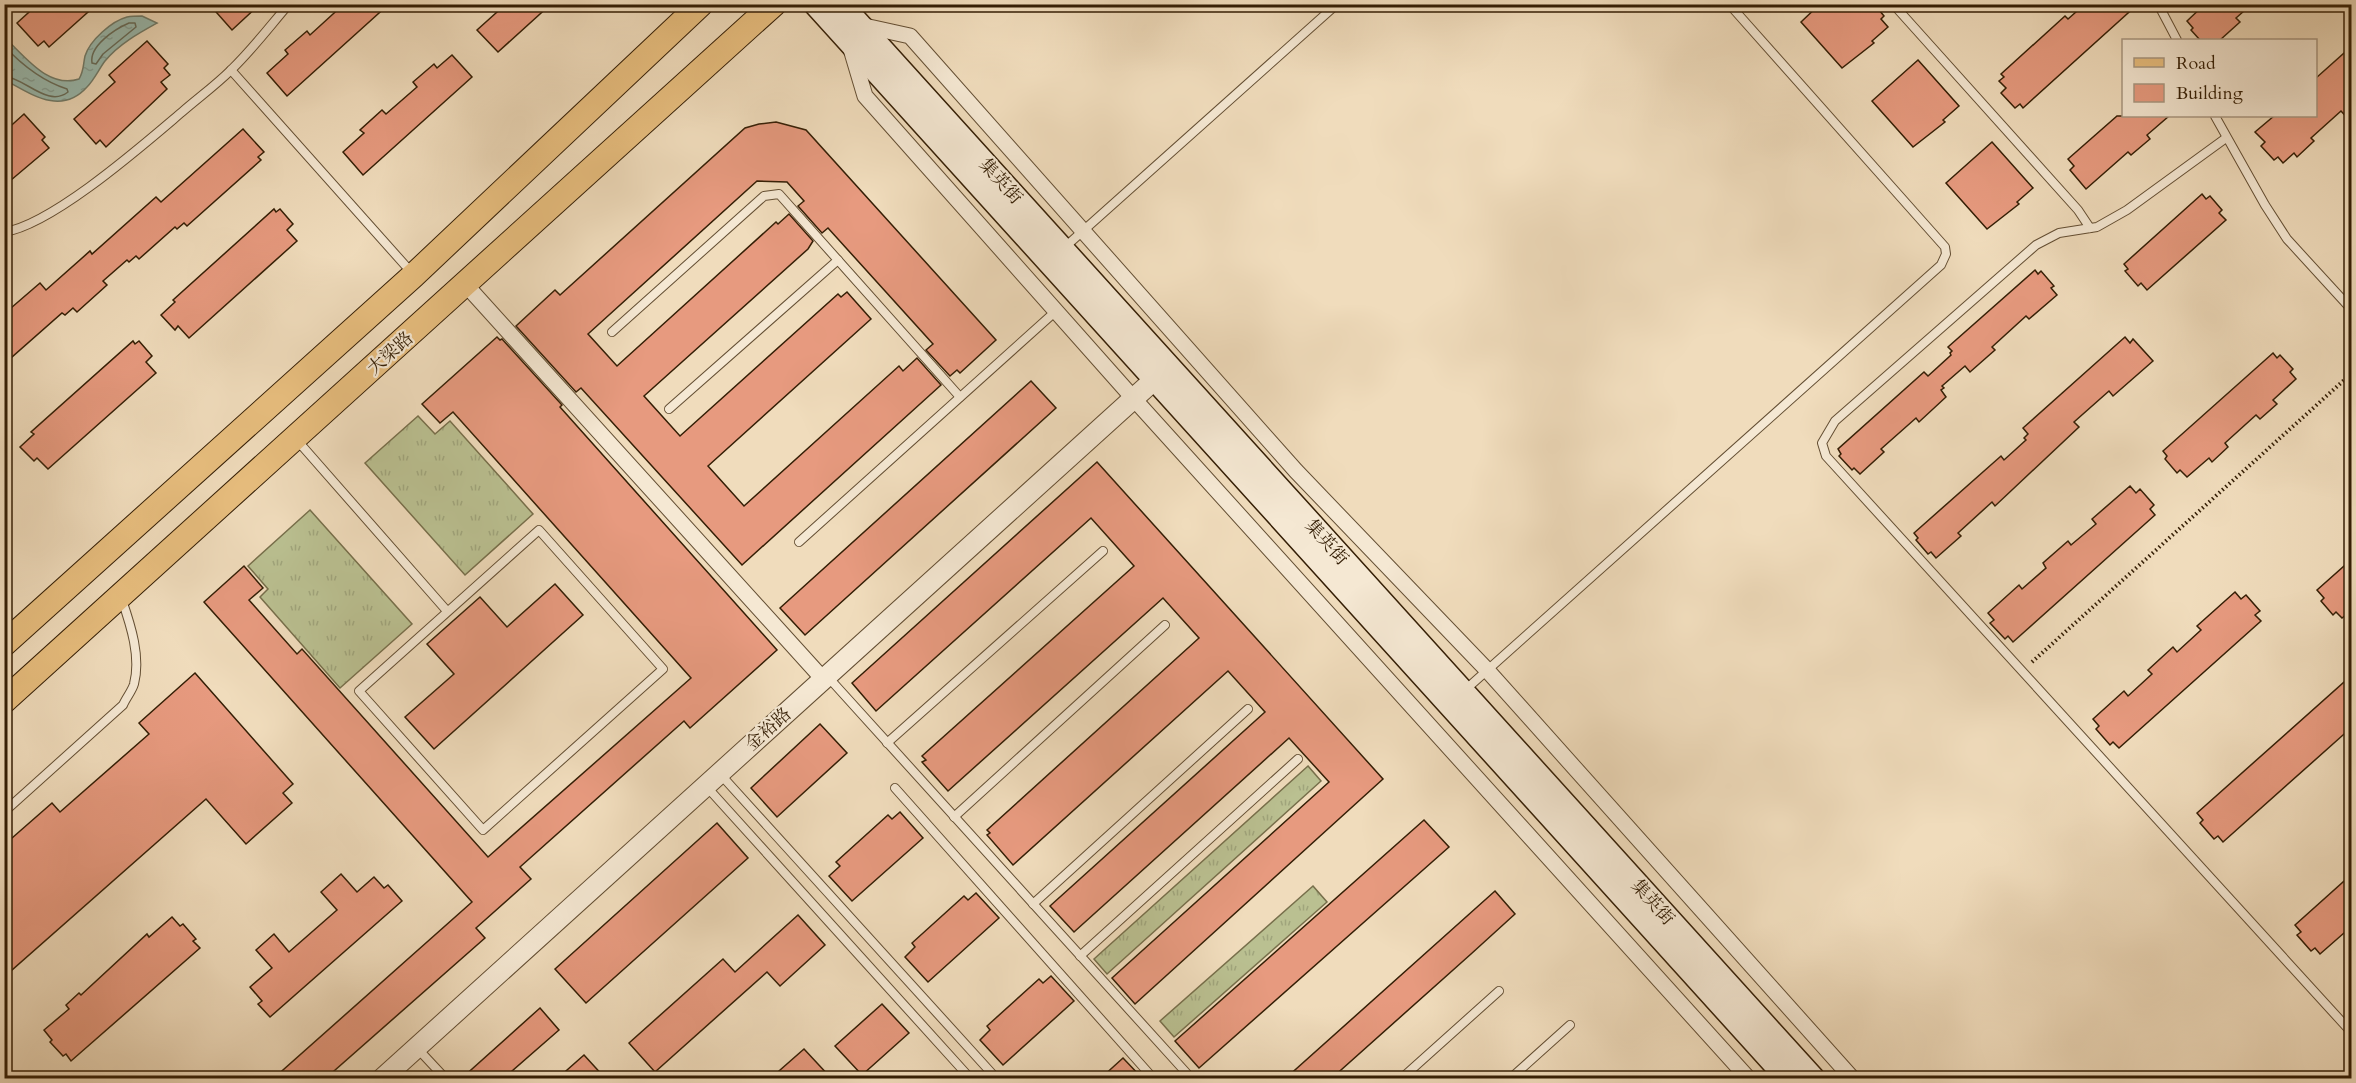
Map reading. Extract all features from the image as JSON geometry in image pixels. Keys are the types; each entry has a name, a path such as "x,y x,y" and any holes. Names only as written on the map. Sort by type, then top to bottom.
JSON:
{"main road":[{"path":"4,644 414,275 701,4"},
{"name":"大梁路","path":"4,700 774,4"},
{"name":"集英街","path":"815,4 854,34 1062,249 1813,1078"},
{"name":"集英街","path":"842,4 854,34 1154,380 1786,1078"}],"street":[{"path":"1748,1078 1134,399 864,96 854,34 910,36 1296,471 1487,670 1852,1078"},
{"path":"465,285 825,678"},
{"name":"金裕路","path":"383,1078 1154,380"}],"lane":[{"path":"4,232 17,231 85,190 143,145 231,70 289,4"},
{"path":"1062,249 1337,4"},
{"path":"1463,692 1941,264 1946,254 1945,247 1729,4"},
{"path":"1893,4 2070,202 2090,228"},
{"path":"2158,4 2176,39"},
{"path":"231,70 414,275"},
{"path":"2216,117 2287,239 2352,310"},
{"path":"2226,138 2127,210 2097,227 2059,233 2036,245 1835,421 1822,443 1826,456 2352,1033"},
{"path":"612,332 764,196 778,194 960,397"},
{"path":"669,408 837,260"},
{"path":"799,543 1056,311"},
{"path":"295,439 447,611"},
{"path":"538,530 663,669 483,830 359,691 447,611 538,530"},
{"path":"887,743 1103,551"},
{"path":"4,812 123,705 134,686 136,663 134,643 121,596"},
{"path":"954,817 1165,625"},
{"path":"825,678 887,743 1191,1078"},
{"path":"1033,904 1248,709"},
{"path":"1080,956 1298,759"},
{"path":"713,780 970,1078"},
{"path":"713,780 996,1078"},
{"path":"895,788 1153,1078"},
{"path":"1402,1078 1499,991"},
{"path":"1511,1078 1570,1025"},
{"path":"417,1048 445,1078"}],"path":[{"path":"2022,671 2352,373"}],"green space":[{"path":"418,416 435,434 450,421 533,514 465,575 365,463"},
{"path":"310,510 412,624 340,688 260,597 268,589 248,566"},
{"path":"1308,766 1321,781 1107,974 1094,959"},
{"path":"1313,886 1327,902 1174,1037 1160,1021"}],"water":[{"path":"142,16 157,23 116,49 90,84 77,96 67,100 46,100 5,80 5,38 38,69 57,79 68,81 79,79 85,56 102,32 121,19"}],"building":[{"path":"38,4 97,4 49,47 44,41 38,46 17,23"},
{"path":"209,4 260,4 232,30"},
{"path":"344,4 389,4 287,96 267,73 288,54 285,50 307,31 310,35"},
{"path":"506,4 551,4 498,52 477,30"},
{"path":"1820,4 1874,4 1884,16 1881,19 1888,27 1872,41 1874,43 1842,68 1801,22"},
{"path":"2085,4 2138,4 2023,108 2020,104 2015,108 2001,93 2006,88 1999,81 2004,77 2001,74 2065,16 2068,19"},
{"path":"2205,4 2252,4 2236,18 2240,22 2221,39 2199,39 2187,21"},
{"path":"147,41 168,64 164,68 170,75 161,82 167,89 106,147 100,140 96,144 74,119 115,82 109,75"},
{"path":"2352,46 2352,123 2341,111 2311,138 2314,141 2297,157 2294,153 2283,163 2278,157 2274,160 2261,146 2265,142 2255,132 2273,117 2317,117 2317,77"},
{"path":"452,55 472,77 363,175 343,152 364,133 360,130 382,110 386,114 417,87 413,82 434,64 437,68"},
{"path":"1918,60 1959,106 1943,120 1945,122 1913,147 1872,101"},
{"path":"24,114 45,137 42,140 49,148 4,186 4,132"},
{"path":"2117,116 2168,117 2147,135 2150,139 2131,155 2128,152 2086,189 2070,170 2074,166 2068,159"},
{"path":"776,122 806,130 996,340 960,373 957,370 950,376 926,350 933,344 828,228 822,233 798,206 804,201 787,182 757,181 588,334 617,366 776,222 778,224 789,214 813,241 808,249 644,396 680,436 838,294 841,297 847,292 871,319 708,466 744,506 899,366 903,371 917,358 941,385 742,565 581,388 576,392 516,326 555,290 560,295 745,128"},
{"path":"243,129 264,152 258,157 261,160 187,226 184,223 177,229 175,227 139,259 136,256 129,262 127,260 103,281 107,285 77,312 73,308 65,315 62,313 4,364 4,314 40,283 46,290 90,251 92,254 156,197 161,202"},
{"path":"1992,142 2033,188 2017,202 2019,204 1987,229 1946,183"},
{"path":"2202,194 2206,199 2210,196 2222,210 2219,213 2226,220 2147,290 2141,283 2138,286 2125,271 2128,269 2124,264"},
{"path":"274,209 276,212 280,209 293,224 287,230 297,241 189,338 178,326 175,330 161,315 175,302 173,300"},
{"path":"2035,270 2038,274 2041,271 2054,286 2051,288 2057,295 2029,319 2026,316 1992,347 1995,350 1970,372 1965,366 1942,386 1944,388 1941,390 1946,397 1919,422 1916,418 1881,449 1884,452 1860,474 1854,468 1852,470 1839,456 1841,454 1838,449 1924,372 1928,376 1951,355 1952,351 1948,347"},
{"path":"497,337 502,339 562,405 560,407 777,650 690,728 684,721 520,867 531,879 476,928 485,938 326,1078 274,1078 472,902 204,602 244,566 263,588 249,600 297,654 302,649 488,857 691,678 453,412 440,423 422,404"},
{"path":"2125,337 2130,343 2133,339 2153,361 2113,396 2109,391 2074,422 2079,427 1995,506 1992,502 1958,533 1961,536 1936,558 1931,552 1928,554 1916,540 1918,538 1914,533 2001,456 2004,460 2026,440 2024,438 2028,434 2023,428"},
{"path":"133,341 135,344 139,341 152,356 146,362 156,373 48,469 37,458 34,461 20,447 34,434 31,432"},
{"path":"2273,353 2277,358 2280,355 2293,369 2290,372 2296,379 2273,400 2277,404 2260,419 2256,415 2225,443 2228,447 2212,462 2209,458 2187,477 2180,470 2177,473 2165,459 2167,456 2163,451"},
{"path":"1031,381 1056,408 805,635 780,608"},
{"path":"1097,462 1383,779 1135,1004 1112,978 1329,782 1289,738 1074,932 1050,906 1265,712 1228,671 1013,865 987,835 990,833 987,830 1199,638 1163,598 948,791 922,762 926,760 922,756 1134,566 1091,518 876,711 852,683"},
{"path":"2130,486 2136,493 2140,489 2154,505 2150,509 2155,515 2013,642 2008,636 2005,639 1990,623 1994,620 1988,613 2019,585 2022,589 2046,568 2043,563 2068,541 2071,545 2096,524 2092,519"},
{"path":"2352,559 2352,610 2342,618 2336,612 2333,615 2321,601 2324,598 2317,590"},
{"path":"555,584 583,615 434,749 405,717 454,674 427,644 480,597 507,627"},
{"path":"2235,592 2241,599 2246,595 2260,611 2255,615 2261,621 2119,748 2113,742 2110,745 2096,729 2099,726 2093,719 2124,691 2128,696 2152,674 2148,670 2173,647 2177,652 2201,630 2197,626"},
{"path":"195,673 293,784 283,793 292,803 246,844 206,799 4,977 4,845 52,803 60,812 149,734 139,723"},
{"path":"2352,675 2352,727 2223,842 2218,836 2214,839 2200,823 2203,820 2197,813"},
{"path":"820,724 847,753 777,817 751,788"},
{"path":"900,812 923,838 852,901 829,876 840,866 836,862 888,815 892,819"},
{"path":"1424,820 1449,847 1199,1068 1175,1041"},
{"path":"717,823 748,858 586,1003 555,969"},
{"path":"341,874 357,892 374,877 384,888 388,885 402,901 270,1017 258,1004 262,1001 250,987 272,968 256,950 274,934 289,952 337,910 321,892"},
{"path":"2352,874 2352,926 2320,954 2315,948 2311,951 2297,935 2301,932 2295,925"},
{"path":"1495,891 1515,914 1471,954 1332,1078 1286,1078"},
{"path":"976,893 999,918 928,982 905,957 915,947 912,943 964,896 968,900"},
{"path":"798,915 825,945 780,986 767,972 655,1072 629,1043 723,959 735,972"},
{"path":"172,917 180,926 183,924 196,939 193,941 200,948 71,1061 66,1054 63,1056 50,1042 52,1040 44,1030 69,1009 66,1005 79,993 81,995 147,934 149,937"},
{"path":"1051,976 1074,1001 1003,1065 980,1040 990,1030 987,1026 1039,979 1043,983"},
{"path":"882,1004 909,1033 862,1075 835,1046"},
{"path":"540,1008 559,1030 504,1078 462,1078"},
{"path":"804,1049 831,1078 771,1078"},
{"path":"584,1055 605,1078 558,1078"},
{"path":"1123,1058 1142,1078 1101,1078"}]}
